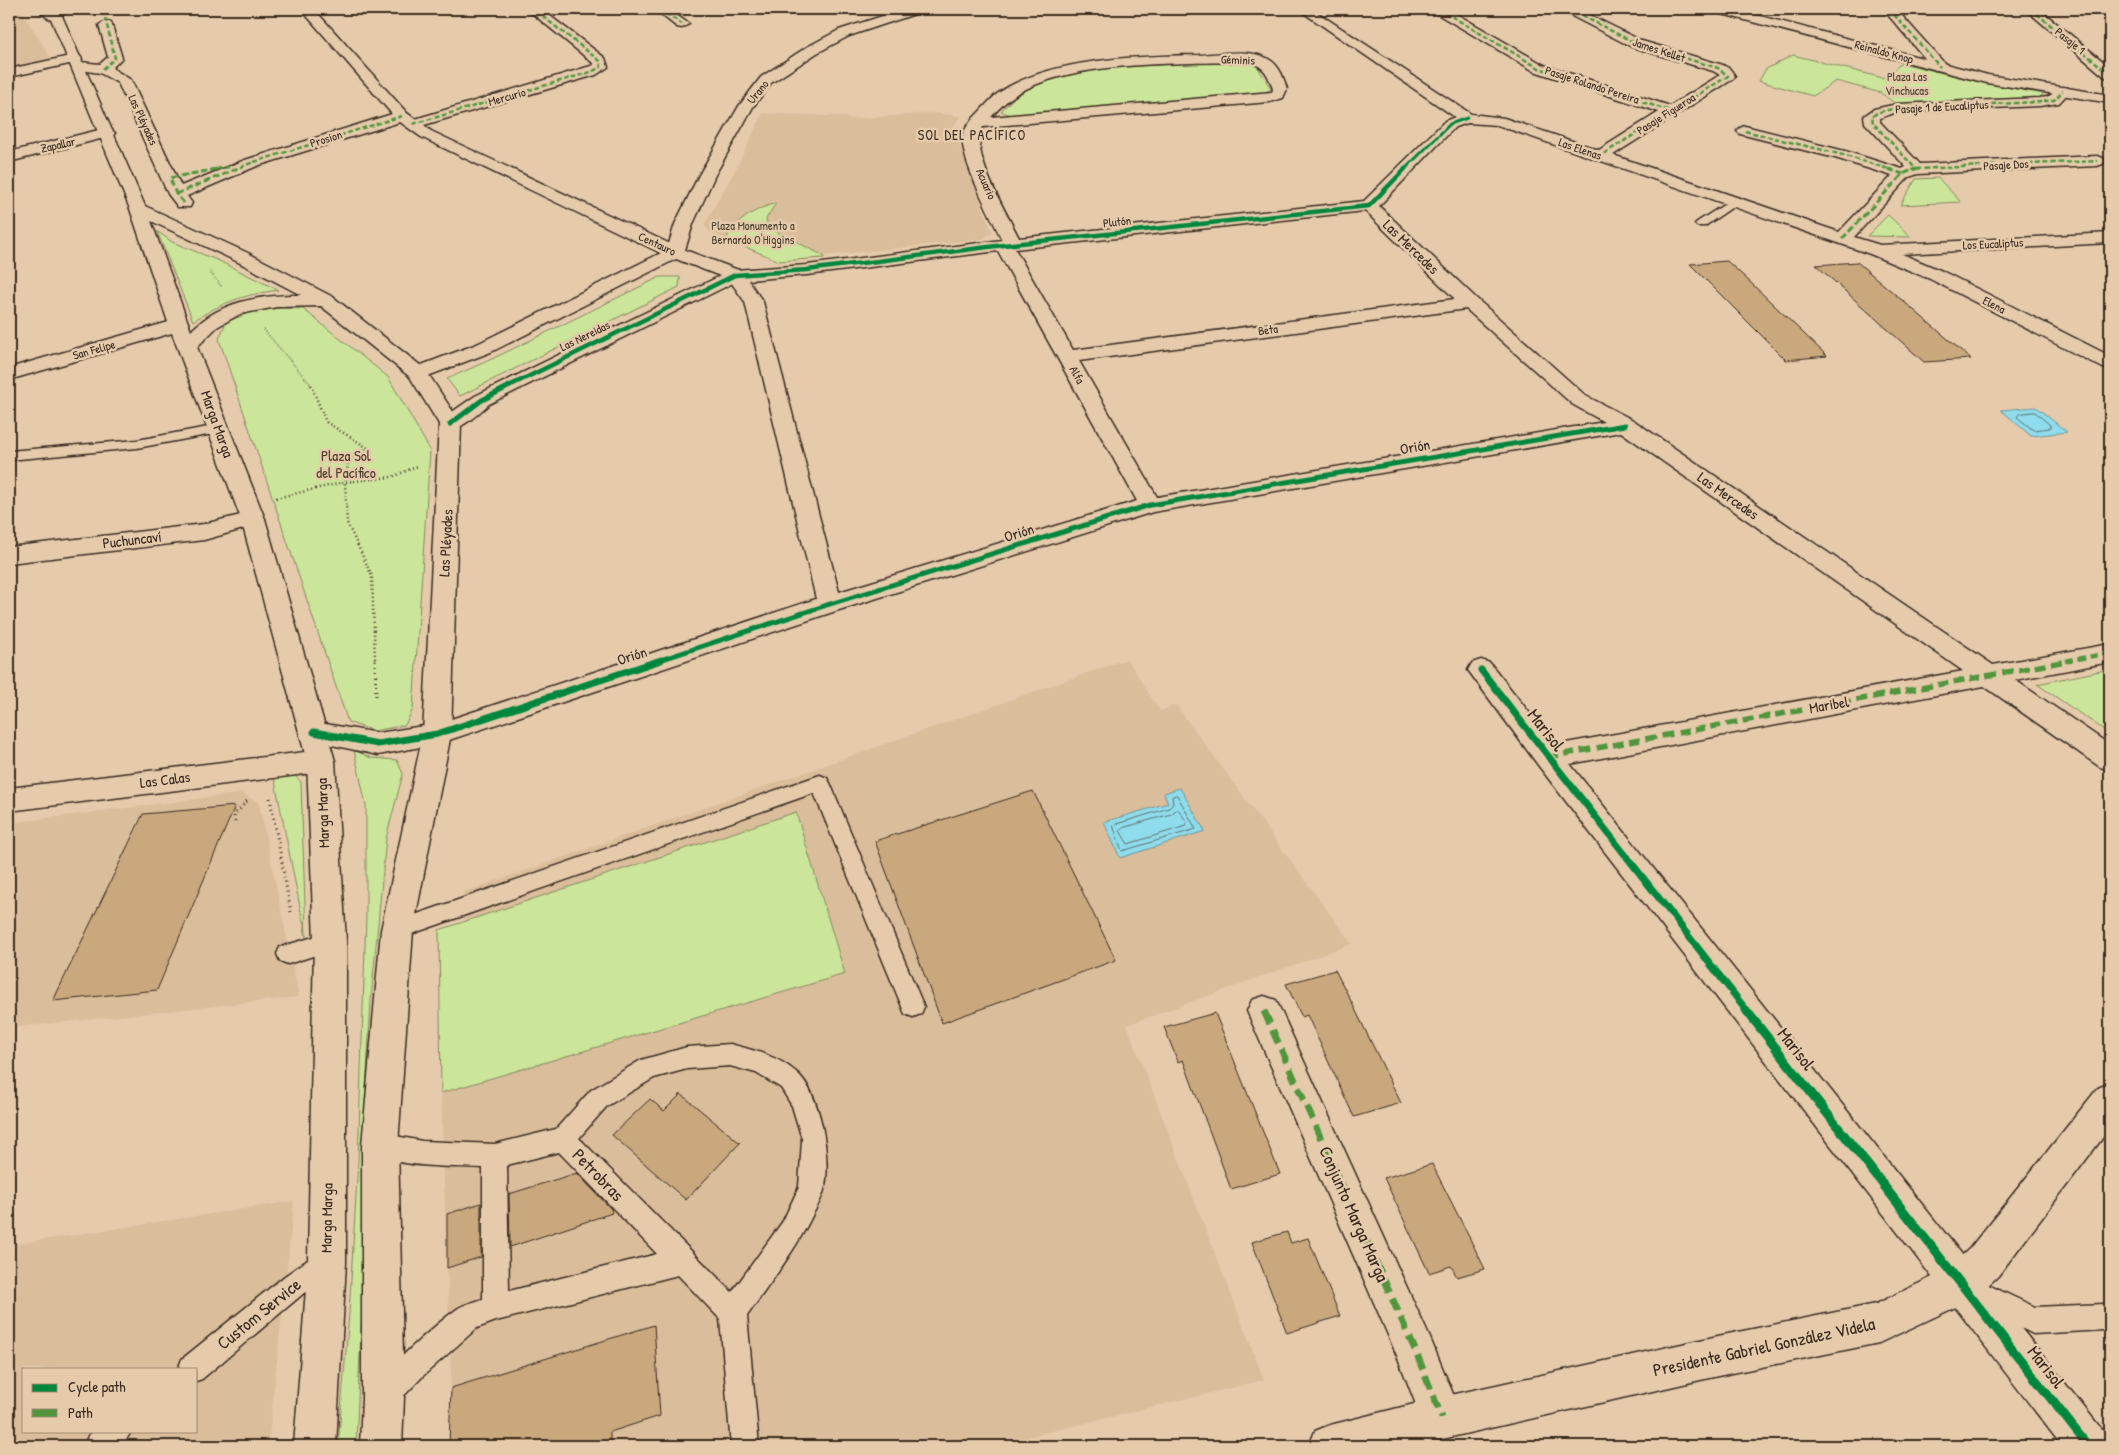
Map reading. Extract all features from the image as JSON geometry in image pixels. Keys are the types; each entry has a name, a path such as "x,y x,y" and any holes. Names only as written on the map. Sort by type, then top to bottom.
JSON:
{"street":[{"name":"Centauro","path":"307,9 407,120 435,138 675,253 735,275"},
{"name":"Mercurio","path":"407,120 592,72 601,67 600,61 533,9"},
{"path":"660,9 682,24"},
{"name":"Urano","path":"675,253 684,224 707,175 746,106 766,80 812,50 844,33 916,9"},
{"name":"Las Elenas","path":"1304,9 1467,118 1499,121 1876,250"},
{"name":"Pasaje Rolando Pereira","path":"1439,9 1539,68 1670,111"},
{"name":"James Kellet","path":"1569,9 1637,44 1718,68 1725,72"},
{"name":"Reinaldo Knop","path":"1719,9 1987,79 2110,99"},
{"path":"1889,9 1940,67"},
{"name":"Pasaje 1","path":"2030,9 2110,74"},
{"name":"Marga Marga","path":"53,11 77,63 138,209 179,325 250,513 318,746 330,941 327,1262 315,1446"},
{"path":"103,68 115,58 106,25"},
{"name":"Géminis","path":"1253,59 1269,64 1280,89 1278,95 1269,98 979,123 994,104 1024,85 1073,69 1100,64 1253,59"},
{"name":"Las Pléyades","path":"9,73 77,63 103,68 124,80 177,192"},
{"name":"Pasaje Figueroa","path":"1600,156 1728,76 1725,72"},
{"name":"Pasaje 1 de Eucaliptus","path":"1909,171 1873,123 1872,116 1879,112 1897,108 2040,102 2054,100 2063,91"},
{"path":"1369,206 1450,124 1467,118"},
{"name":"Prosion","path":"177,192 251,163 407,120"},
{"name":"Acuario","path":"979,123 971,135 972,153 1009,245"},
{"name":"Pasaje Dos","path":"1744,131 1909,171 2097,161"},
{"name":"Zapallar","path":"9,157 107,133"},
{"path":"1842,239 1909,171"},
{"name":"Plutón","path":"735,275 807,270 1009,245 1369,206"},
{"name":"Las Mercedes","path":"1369,206 1470,304 1579,400 1625,425 2110,759"},
{"path":"138,209 242,257 326,301 418,373 450,424"},
{"name":"Los Eucaliptus","path":"1876,250 2110,238"},
{"name":"Alfa","path":"1009,245 1067,357 1150,505"},
{"name":"Elena","path":"1876,250 1936,275 2110,364"},
{"path":"418,373 484,348 675,253"},
{"path":"735,275 754,302 830,604"},
{"name":"Las Nereidas","path":"450,424 482,400 735,275"},
{"path":"188,345 211,321 242,306 286,300 326,301"},
{"name":"Beta","path":"1067,357 1470,304"},
{"name":"San Felipe","path":"9,374 179,325"},
{"name":"Las Pléyades","path":"397,930 437,734 450,424"},
{"name":"Orión","path":"318,746 378,744 437,734 830,604 1150,505 1625,425"},
{"name":"Puchuncaví","path":"9,554 204,532 250,513"},
{"name":"Maribel","path":"1548,757 2110,653"},
{"name":"Marisol","path":"1481,670 2088,1446"},
{"name":"Las Calas","path":"9,800 318,746"},
{"path":"381,1446 383,1398 380,1145 397,930"},
{"name":"Conjunto Marga Marga","path":"1264,1011 1416,1352 1442,1418"},
{"name":"Presidente Gabriel González Videla","path":"1330,1446 1442,1418 1718,1356 1879,1323 1961,1284 1984,1262 2110,1100"}],"lane":[{"path":"1701,224 1732,202"},
{"path":"9,456 137,444 218,429"},
{"path":"397,930 820,783 913,1007"},
{"path":"288,954 330,941"},
{"path":"563,1139 599,1098 648,1068 687,1058 730,1055 762,1064 789,1080 802,1101 814,1139 812,1189 792,1230 733,1313 745,1446"},
{"name":"Petrobras","path":"380,1145 422,1153 495,1156 563,1139 733,1313"},
{"path":"495,1156 496,1308"},
{"path":"383,1398 413,1366 468,1318 496,1308 682,1261"},
{"name":"Custom Service","path":"193,1368 295,1284 327,1262"},
{"path":"1961,1284 2033,1321 2104,1317"},
{"path":"98,1446 116,1432"}],"path":[{"path":"208,270 224,289"},
{"path":"262,328 311,384 326,422 368,448 350,459 345,482 347,523 372,576 376,697"},
{"path":"250,513 345,482 392,477 450,452"}],"shaded area":[{"path":"20,9 51,58 9,67 9,10"},
{"path":"763,113 848,117 847,119 932,113 961,116 953,127 992,232 983,239 824,256 768,227 766,219 775,204 731,230 726,239 710,232 704,225 738,165"},
{"path":"1127,659 1160,711 1176,705 1352,944 1127,1025 1264,1380 990,1446 449,1446 451,1379 441,1093 845,974 796,812 465,921 464,892"},
{"path":"242,793 259,803 299,997 9,1028 9,823"},
{"path":"294,1201 268,1446 9,1446 9,1245"}],"green space":[{"name":"Plaza Las Vinchucas","path":"1793,55 1883,78 1902,63 1975,81 2043,94 2037,100 1896,104 1881,93 1836,81 1813,96 1759,81 1766,69"},
{"path":"1243,60 1256,64 1271,89 1260,95 1013,116 1001,111 1020,92 1056,77 1097,68"},
{"path":"1938,178 1961,202 1900,205 1916,179"},
{"name":"Plaza Monumento a Bernardo O'Higgins","path":"776,203 766,219 768,227 824,256 824,258 779,261 726,239 735,226 747,216 761,208"},
{"path":"1888,215 1911,237 1867,236"},
{"path":"157,231 172,242 219,261 278,290 234,300 193,321"},
{"path":"660,277 680,277 679,287 460,396 447,379 494,358"},
{"name":"Plaza Sol del Pacífico","path":"280,308 303,309 388,377 430,450 413,709 405,725 374,731 348,722 219,339 226,322 254,311"},
{"path":"2110,669 2110,734 2037,684"},
{"path":"354,750 371,758 397,760 403,774 386,838 371,999 364,1127 362,1306 356,1446 338,1446 349,1314 358,1162 366,916 366,805"},
{"path":"289,770 301,782 306,937 273,771"},
{"path":"796,812 845,974 441,1093 439,930"}],"water":[{"path":"2036,407 2067,432 2031,436 2001,410"},
{"path":"1180,788 1205,831 1120,858 1104,822 1168,803 1164,793"}],"building":[{"path":"1727,261 1827,356 1786,360 1690,264"},
{"path":"1857,262 1971,359 1924,362 1816,265"},
{"path":"1033,791 1116,960 942,1023 875,841"},
{"path":"235,806 157,990 53,1001 143,814"},
{"path":"1335,970 1401,1103 1354,1117 1307,1015 1302,1017 1286,984"},
{"path":"1215,1013 1280,1174 1231,1189 1183,1060 1178,1062 1164,1027"},
{"path":"681,1094 740,1143 686,1200 612,1135 650,1099 664,1111"},
{"path":"1432,1164 1485,1269 1457,1277 1451,1266 1429,1273 1384,1178"},
{"path":"577,1173 611,1209 612,1213 510,1247 509,1194"},
{"path":"481,1203 481,1257 447,1268 447,1214"},
{"path":"1287,1232 1291,1243 1308,1238 1340,1316 1287,1333 1252,1242"},
{"path":"654,1325 660,1416 610,1432 610,1446 449,1446 451,1388"}],"marked path":[{"path":"103,69 115,58 104,13 114,9"},
{"path":"413,124 591,72 601,67 600,61 533,9"},
{"path":"660,9 682,24"},
{"path":"1439,9 1539,68 1670,111"},
{"path":"1569,9 1637,44 1718,68 1728,76 1600,156"},
{"path":"1889,9 1940,67"},
{"path":"2031,9 2110,74"},
{"path":"1842,239 1903,174 1916,169 1873,123 1872,116 1879,112 1897,108 2040,102 2054,100 2063,91"},
{"path":"176,194 251,163 402,116"},
{"path":"1745,131 1839,154 1903,174"},
{"path":"1916,169 2097,161"},
{"path":"184,203 176,194 170,178 229,167"},
{"path":"1548,757 2110,653"},
{"path":"1264,1011 1416,1352 1442,1418"}],"cycle path":[{"path":"450,424 482,400 735,275 807,270 1004,245 1369,206 1450,124 1467,118"},
{"path":"314,732 378,744 437,734 830,604 1150,505 1625,425"},
{"path":"1481,670 2088,1446"}],"district":[{"name":"SOL DEL PACÍFICO","path":"972,135"}]}
